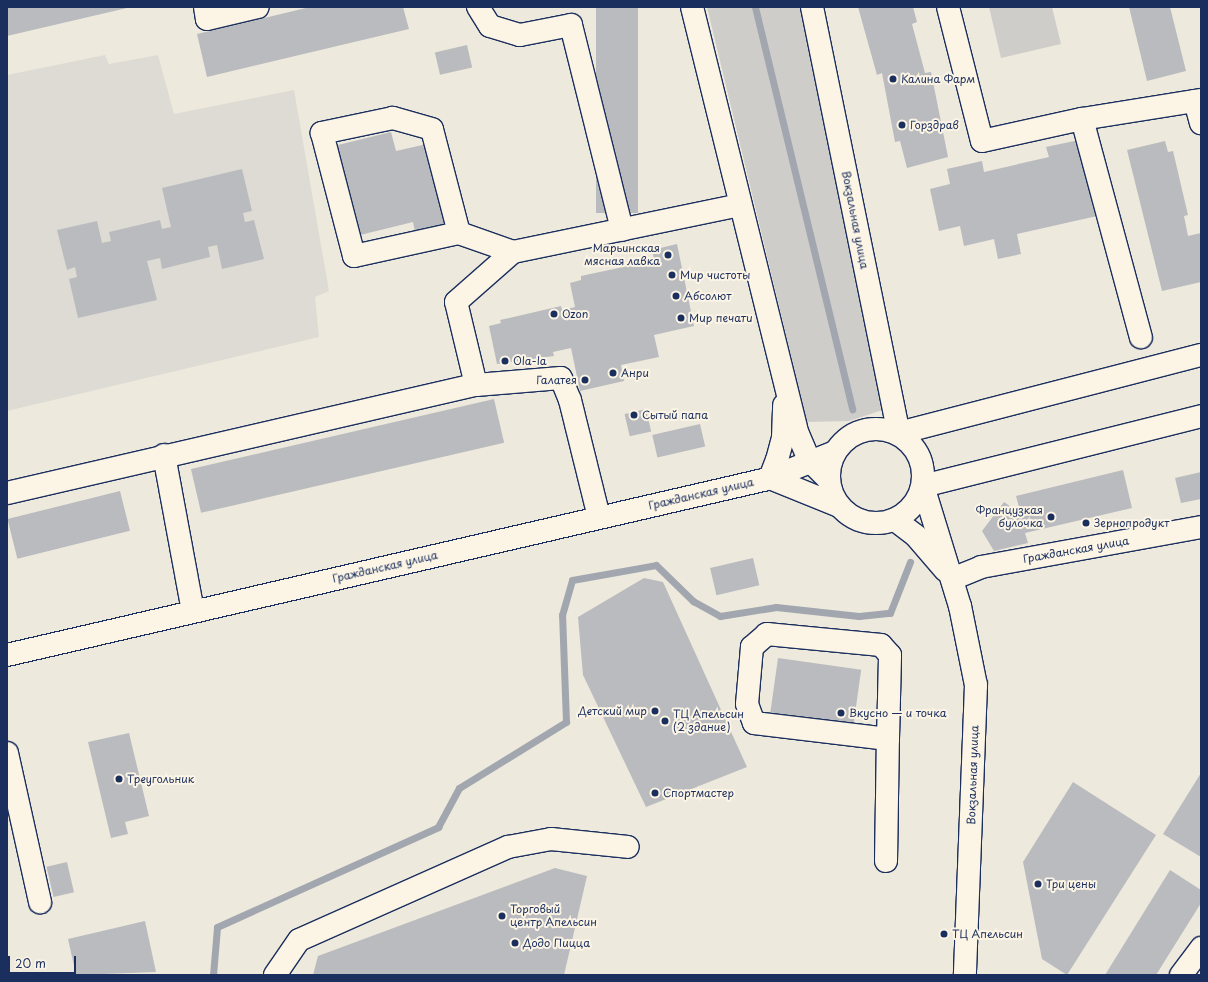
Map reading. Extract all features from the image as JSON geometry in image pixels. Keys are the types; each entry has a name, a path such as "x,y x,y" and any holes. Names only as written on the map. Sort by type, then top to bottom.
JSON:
{"street":[{"path":"205,7 207,19 258,7"},
{"path":"478,7 490,26 520,35 571,25 622,230"},
{"path":"692,7 740,205 785,379 809,460 829,480 839,506"},
{"name":"Вокзальная улица","path":"812,7 899,433 918,453 923,466 923,486 952,578 976,685 965,975"},
{"path":"948,7 982,141 1082,119 1198,100 1201,123"},
{"path":"459,233 432,129 393,118 322,133 354,256 459,233 514,252"},
{"path":"1082,119 1141,337"},
{"path":"476,385 456,302 514,252 740,205"},
{"path":"829,480 835,452 856,432 885,428 899,433 1201,355"},
{"path":"7,493 476,385 561,378 570,400 599,517"},
{"path":"785,379 783,438 767,479 839,506 864,522 895,520"},
{"path":"923,486 1201,416"},
{"name":"Гражданская улица","path":"7,654 767,479 809,460 835,452"},
{"path":"164,456 193,611"},
{"name":"Вокзальная улица","path":"923,486 908,512 895,520 916,536 952,578"},
{"name":"Гражданская улица","path":"952,578 981,567 1201,527"},
{"path":"886,861 890,655 881,645 767,634 752,646 748,704 754,723 888,739"},
{"path":"7,753 40,902"},
{"path":"275,975 299,940 508,847 551,839 628,847"},
{"path":"1181,975 1201,948"}],"shaded area":[{"path":"707,7 801,7 898,405 849,421 807,422"},
{"path":"989,7 1052,7 1061,44 1001,58"},
{"path":"105,55 109,64 158,55 174,114 294,90 329,291 315,297 319,337 7,411 7,75"}],"building":[{"path":"7,7 127,7 127,8 7,36"},
{"path":"310,7 403,7 409,29 207,77 197,34"},
{"path":"596,7 638,7 638,213 596,213"},
{"path":"858,7 913,7 917,22 912,24 925,73 931,72 948,157 907,168 900,141 895,142 882,73 877,75"},
{"path":"1129,7 1170,7 1186,71 1147,81"},
{"path":"467,45 472,67 440,75 435,52"},
{"path":"391,132 396,151 427,144 446,224 415,232 413,222 356,236 334,146"},
{"path":"1079,140 1097,216 1017,234 1021,254 998,259 994,239 964,246 960,226 939,231 930,189 950,184 947,169 982,161 984,172 1049,157 1046,147"},
{"path":"1165,141 1168,152 1173,151 1188,215 1184,216 1188,236 1201,233 1201,282 1162,291 1127,150"},
{"path":"242,169 252,211 243,213 245,222 254,220 264,259 222,269 217,245 208,247 210,257 162,269 160,258 147,261 157,300 78,318 69,279 77,277 75,267 67,270 57,230 97,221 102,243 111,241 109,232 160,220 162,229 171,227 162,188"},
{"path":"677,244 694,326 654,335 659,357 621,365 624,381 580,391 571,348 553,352 554,356 497,364 489,326 501,323 500,320 561,306 562,310 575,307 570,283 581,280 581,276 642,263 643,267 655,264 652,250"},
{"path":"494,399 504,443 201,513 191,469"},
{"path":"646,409 651,431 630,436 625,414"},
{"path":"700,424 705,446 657,457 652,435"},
{"path":"1123,470 1132,508 1025,533 1028,543 994,551 982,531 1004,502 1021,514 1016,496"},
{"path":"1201,472 1201,499 1181,503 1175,478"},
{"path":"120,491 130,531 17,559 7,519"},
{"path":"753,558 759,585 716,595 710,568"},
{"name":"ТЦ Апельсин (2 здание)","path":"644,578 663,582 747,767 646,807 583,675 578,617"},
{"path":"778,658 861,670 854,724 770,712"},
{"name":"Треугольник","path":"129,733 149,816 125,822 128,834 111,838 88,742"},
{"path":"1201,773 1201,857 1163,834"},
{"path":"1073,782 1156,835 1067,975 1042,959 1023,862"},
{"path":"67,862 74,892 54,897 47,867"},
{"name":"Торговый центр Апельсин","path":"555,868 587,876 564,975 313,975 318,956"},
{"path":"1170,870 1201,890 1201,903 1156,975 1105,975"},
{"path":"145,921 156,972 76,975 68,939"}],"waterway":[{"path":"755,7 852,409"},
{"path":"213,975 217,927 438,827 459,788 566,722 562,615 572,580 656,565 693,601 720,616 776,607 859,616 890,613 910,562"}],"place":[{"name":"Калина Фарм","path":"893,79"},
{"name":"Горздрав","path":"902,125"},
{"name":"Марьинская мясная лавка","path":"668,255"},
{"name":"Мир чистоты","path":"672,275"},
{"name":"Абсолют","path":"676,296"},
{"name":"Ozon","path":"554,314"},
{"name":"Мир печати","path":"681,318"},
{"name":"Ola-la","path":"505,361"},
{"name":"Анри","path":"613,373"},
{"name":"Галатея","path":"585,380"},
{"name":"Сытый папа","path":"634,415"},
{"name":"Французкая булочка","path":"1051,517"},
{"name":"Зернопродукт","path":"1086,523"},
{"name":"Детский мир","path":"655,711"},
{"name":"Вкусно — и точка","path":"841,713"},
{"name":"ТЦ Апельсин (2 здание)","path":"665,721"},
{"name":"Треугольник","path":"119,779"},
{"name":"Спортмастер","path":"655,793"},
{"name":"Три цены","path":"1038,884"},
{"name":"Торговый центр Апельсин","path":"502,916"},
{"name":"ТЦ Апельсин","path":"944,934"},
{"name":"Додо Пицца","path":"515,943"}]}
